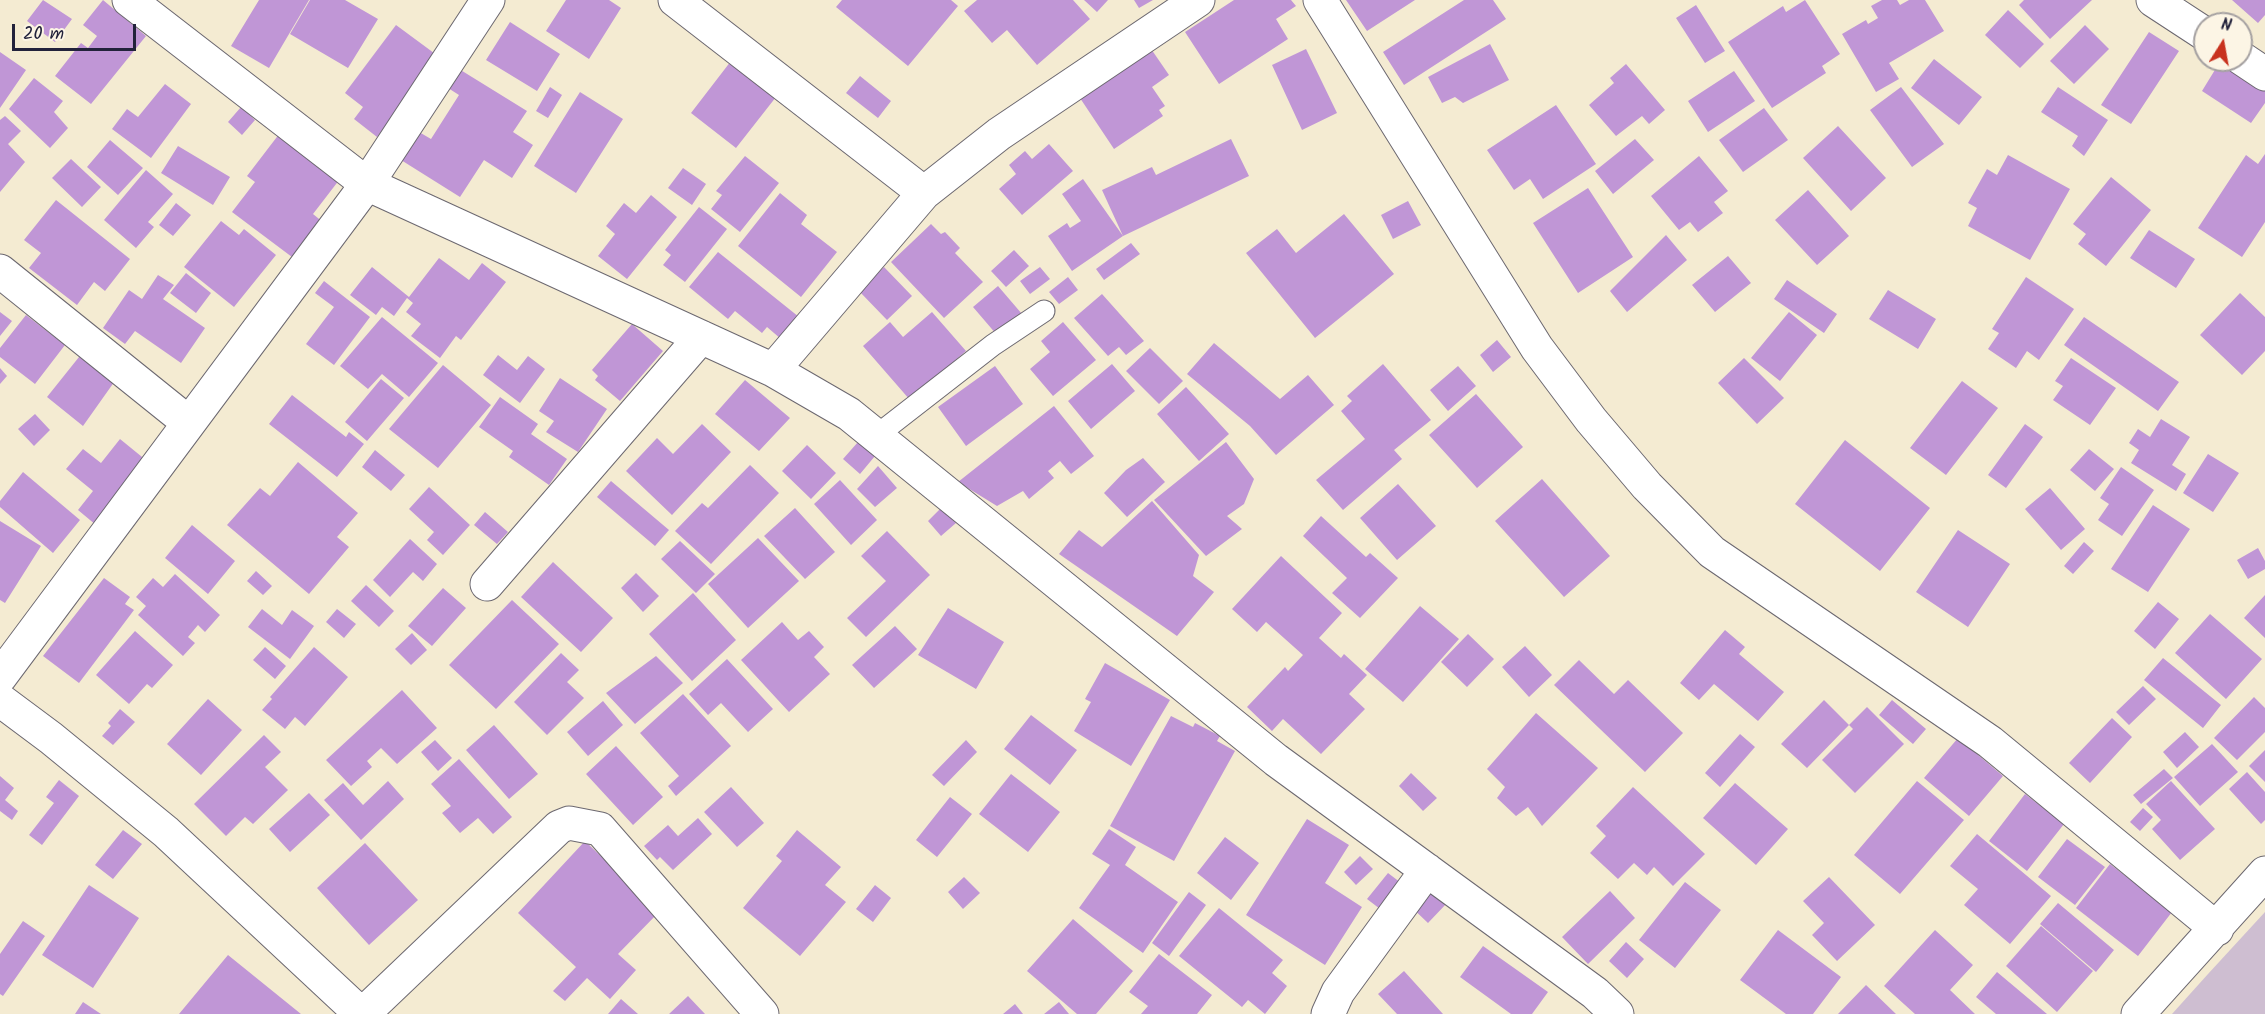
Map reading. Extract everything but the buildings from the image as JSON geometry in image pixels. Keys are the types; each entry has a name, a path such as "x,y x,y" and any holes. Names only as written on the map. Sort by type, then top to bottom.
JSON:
{"street":[{"path":"129,0 368,184 773,370 849,414 1276,760 1595,993 1617,1014"},
{"path":"0,677 368,184 488,0"},
{"path":"675,0 924,194"},
{"path":"773,370 924,194 999,134 1198,0"},
{"path":"1320,0 1537,348 1591,420 1647,486 1712,552 1990,742 2217,928"},
{"path":"2153,0 2193,26"},
{"path":"0,271 189,423"},
{"path":"488,584 701,337"},
{"path":"0,700 51,738 166,832 362,1014 559,826 569,823 600,829 762,1014"},
{"path":"1328,1014 1338,992 1427,870"},
{"path":"2138,1014 2265,873"}],"lane":[{"path":"876,436 993,345 1044,311"}],"shaded area":[{"path":"2265,912 2265,1014 2172,1014 2208,974"}]}
